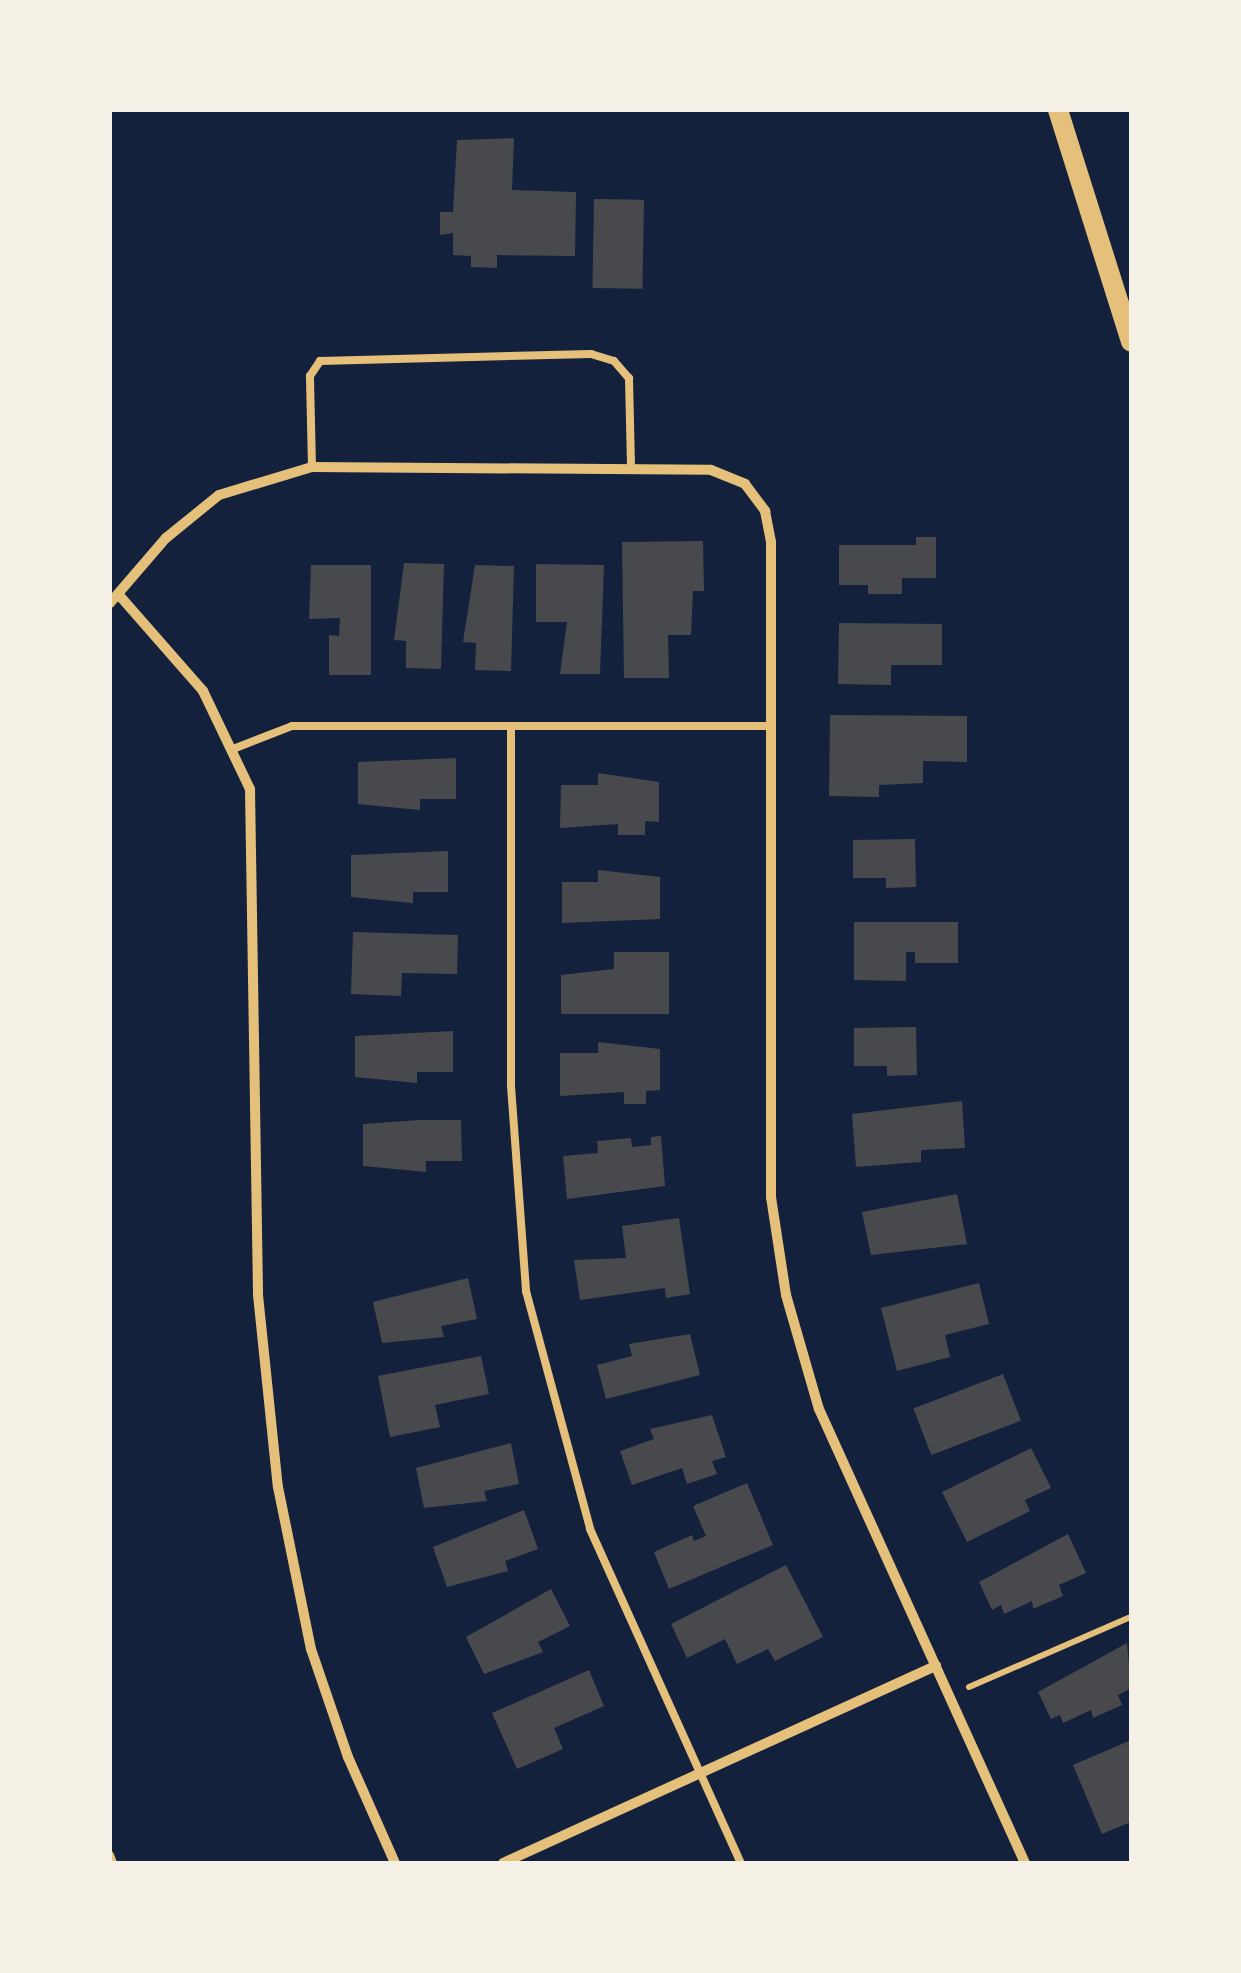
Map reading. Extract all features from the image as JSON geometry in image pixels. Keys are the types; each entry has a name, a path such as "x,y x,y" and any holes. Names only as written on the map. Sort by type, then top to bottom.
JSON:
{"main road":[{"path":"1058,110 1131,342"}],"street":[{"path":"395,1863 348,1758 311,1649 278,1487 258,1295 255,844 250,789 202,691 114,599 166,538 219,495 312,467 711,470 744,484 766,510 771,542 771,1197 786,1295 818,1408 1025,1863"},
{"path":"504,1863 936,1666"}],"lane":[{"path":"312,467 310,376 320,361 590,354 614,361 629,378 631,469"},
{"path":"233,749 292,726 769,726"},
{"path":"510,726 510,1086 526,1291 590,1529 741,1863"},
{"path":"110,1855 113,1863"}],"path":[{"path":"949,1696 1131,1618"}],"building":[{"path":"514,138 512,190 576,192 575,256 497,255 497,268 471,267 471,256 453,255 453,233 440,235 440,212 453,212 457,140"},
{"path":"594,199 644,200 642,289 592,288"},
{"path":"916,537 936,537 936,578 902,578 902,594 868,594 868,585 839,585 839,545 916,545"},
{"path":"703,541 704,591 693,591 691,635 668,635 669,678 624,678 622,542"},
{"path":"404,563 444,564 441,669 406,668 406,641 394,640"},
{"path":"536,564 604,565 600,674 560,674 567,622 536,622"},
{"path":"311,565 371,565 371,675 329,675 329,635 339,636 340,618 309,619"},
{"path":"475,565 514,566 511,671 475,670 476,643 463,642"},
{"path":"839,623 942,624 942,665 891,665 891,685 838,684"},
{"path":"830,715 967,716 967,762 923,761 923,783 879,785 879,797 829,796"},
{"path":"456,758 456,799 420,799 420,810 358,804 358,762"},
{"path":"598,773 659,782 659,822 645,821 645,835 618,835 618,824 560,828 561,785 598,785"},
{"path":"915,839 916,887 886,888 886,878 853,878 853,840"},
{"path":"448,851 448,892 413,892 413,903 351,897 351,855"},
{"path":"598,870 660,877 660,919 562,923 562,882 598,882"},
{"path":"854,922 958,922 958,963 915,963 915,952 906,952 906,981 854,980"},
{"path":"353,932 458,935 457,974 402,973 401,996 351,994"},
{"path":"614,952 669,952 669,1014 561,1014 561,975 614,969"},
{"path":"916,1027 917,1075 887,1076 887,1066 854,1066 854,1028"},
{"path":"453,1031 453,1072 417,1072 417,1083 355,1077 355,1036"},
{"path":"598,1042 660,1049 660,1090 646,1091 646,1104 624,1104 624,1092 560,1096 560,1053 598,1053"},
{"path":"962,1101 965,1148 921,1150 921,1162 856,1167 852,1114"},
{"path":"461,1120 462,1161 426,1161 426,1172 363,1166 363,1124"},
{"path":"661,1136 665,1186 567,1199 563,1156 598,1153 597,1141 631,1138 632,1147 651,1145 651,1137"},
{"path":"957,1194 967,1244 871,1255 862,1212"},
{"path":"679,1218 690,1294 666,1298 665,1288 580,1300 574,1260 626,1258 622,1226"},
{"path":"468,1278 477,1319 441,1326 444,1337 382,1343 373,1302"},
{"path":"979,1283 989,1324 945,1335 950,1357 897,1371 881,1308"},
{"path":"690,1334 700,1375 606,1399 597,1365 632,1356 629,1344"},
{"path":"481,1356 489,1394 435,1405 440,1427 390,1437 378,1376"},
{"path":"1003,1374 1021,1421 931,1455 913,1408"},
{"path":"712,1415 726,1457 712,1461 717,1474 687,1484 682,1468 632,1485 620,1451 654,1439 650,1429"},
{"path":"511,1443 519,1484 484,1491 487,1501 424,1508 416,1468"},
{"path":"1031,1448 1051,1488 1025,1500 1030,1511 967,1542 942,1492"},
{"path":"747,1483 773,1545 669,1589 654,1552 692,1535 694,1541 706,1536 693,1506"},
{"path":"524,1510 538,1549 505,1561 508,1571 447,1587 433,1547"},
{"path":"1068,1534 1086,1573 1059,1585 1063,1596 1033,1609 1032,1601 1004,1614 1001,1605 992,1610 979,1582"},
{"path":"786,1565 823,1637 775,1661 768,1649 737,1664 725,1639 687,1658 671,1624"},
{"path":"551,1589 570,1626 538,1642 543,1652 484,1674 466,1637"},
{"path":"1127,1643 1131,1688 1118,1695 1122,1705 1093,1718 1091,1710 1063,1723 1060,1715 1051,1719 1038,1692"},
{"path":"589,1670 604,1706 554,1728 563,1749 517,1769 492,1713"},
{"path":"1131,1740 1131,1822 1102,1834 1073,1765"}]}
